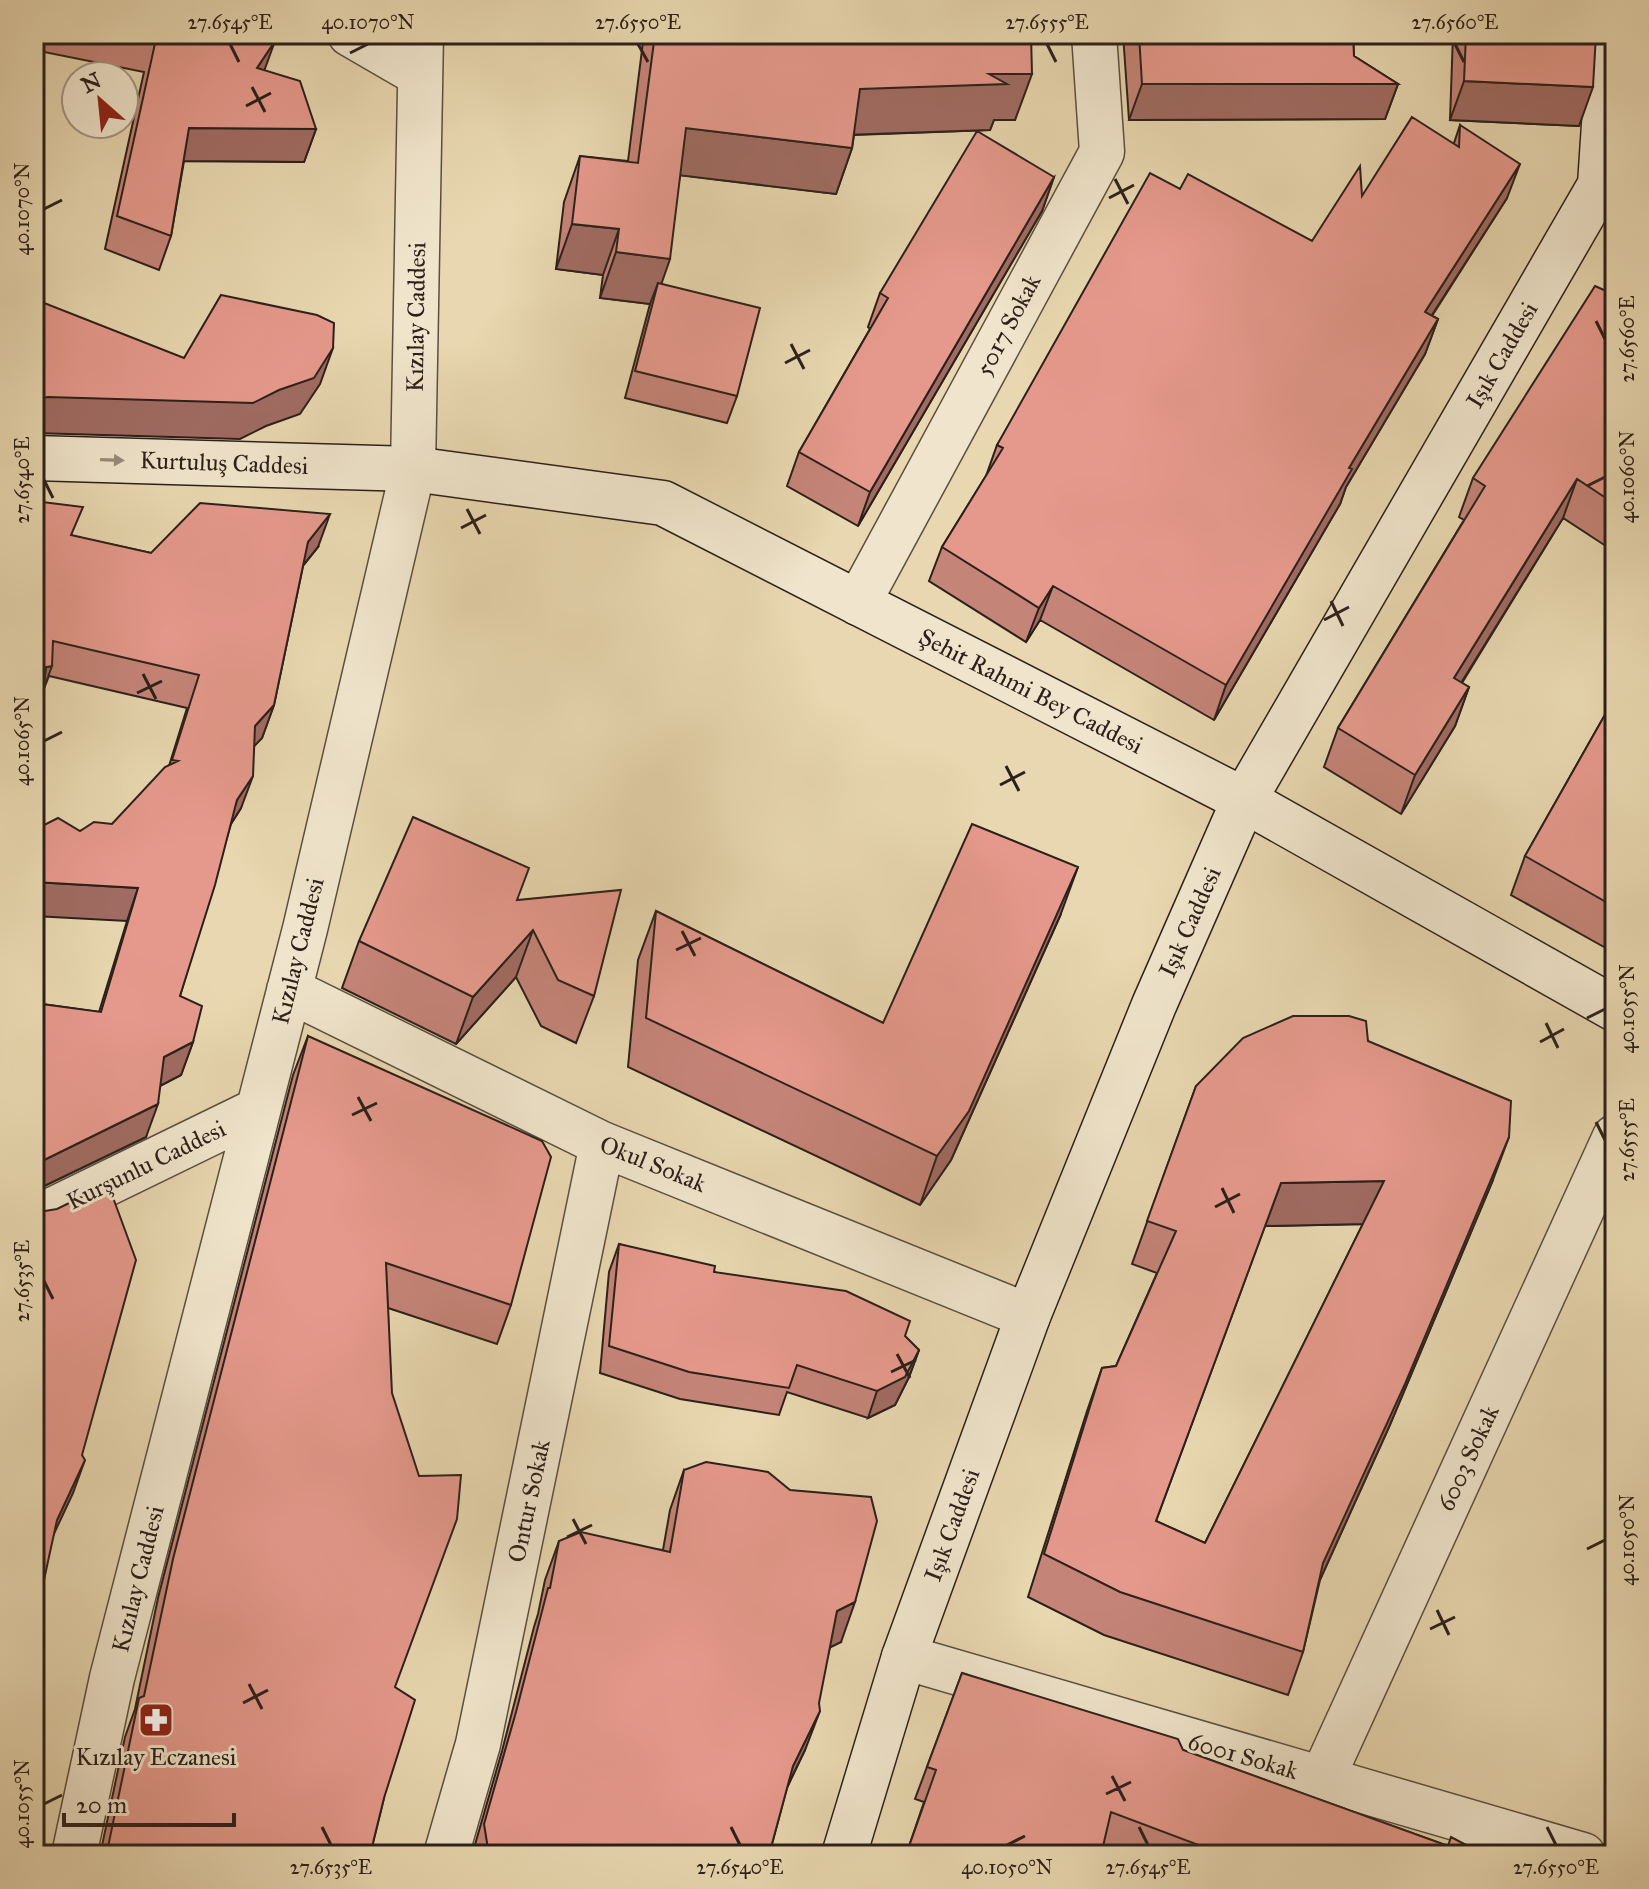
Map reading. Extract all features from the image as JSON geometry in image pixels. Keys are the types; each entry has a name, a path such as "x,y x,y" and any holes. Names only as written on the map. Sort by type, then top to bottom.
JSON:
{"street":[{"path":"350,34 420,54"},
{"name":"5017 Sokak","path":"858,603 1102,152 1094,34"},
{"name":"Işık Caddesi","path":"844,1855 904,1657 1028,1316 1154,1005 1244,800 1608,189 1610,34"},
{"name":"Kızılay Caddesi","path":"74,1855 112,1678 289,990 413,469 420,54"},
{"name":"Kurtuluş Caddesi","path":"34,458 413,469"},
{"name":"Şehit Rahmi Bey Caddesi","path":"413,469 663,503 1244,800 1615,1009"},
{"name":"Okul Sokak","path":"289,990 602,1144 1028,1316"},
{"name":"Kurşunlu Caddesi","path":"34,1219 258,1110"},
{"name":"6003 Sokak","path":"1322,1779 1615,1137"},
{"name":"Ontur Sokak","path":"446,1855 478,1744 602,1144"},
{"name":"6001 Sokak","path":"904,1657 1583,1855"}],"building":[{"path":"132,34 266,34 275,41 257,68 300,81 316,129 189,128 171,236 117,216 134,140 140,140 140,112 156,39"},
{"path":"655,34 1031,34 1032,74 989,74 1007,84 860,89 852,148 686,128 670,259 616,252 619,229 572,224 580,156 638,163"},
{"path":"1139,34 1353,34 1354,56 1398,84 1142,84"},
{"path":"1466,34 1596,34 1593,87 1464,81"},
{"path":"1412,117 1459,147 1460,125 1520,164 1425,312 1438,319 1226,685 1053,586 1039,608 942,547 1003,448 997,445 1150,173 1180,189 1188,174 1312,241 1360,166 1362,196"},
{"path":"977,131 1054,177 870,492 799,452 888,298 880,293"},
{"path":"658,283 760,308 737,396 635,371"},
{"path":"1595,286 1615,295 1615,504 1577,479 1454,678 1469,687 1415,775 1338,728 1485,486 1473,478"},
{"path":"221,295 317,315 334,323 333,348 314,378 253,403 34,399 34,299 184,358"},
{"path":"34,501 83,507 71,535 151,553 200,503 330,514 308,542 274,705 255,726 253,776 237,800 215,885 180,996 202,1006 193,1042 164,1057 158,1104 34,1165 34,1003 101,1012 138,888 34,882 34,830 58,818 80,831 94,822 112,824 165,767 178,761 172,760 199,675 53,641 52,666 46,667 40,723 34,733"},
{"path":"1615,697 1615,907 1525,856"},
{"path":"413,817 529,868 517,900 621,890 594,996 558,980 533,930 473,997 359,941"},
{"path":"972,824 1078,867 969,1111 937,1156 646,1018 656,911 883,1023"},
{"path":"1293,1016 1349,1016 1366,1021 1368,1041 1511,1101 1509,1137 1405,1384 1323,1563 1303,1652 1120,1592 1044,1554 1102,1368 1116,1366 1176,1231 1147,1221 1196,1086 1243,1038","holes":["1384,1181 1205,1543 1156,1521 1281,1183"]},
{"path":"308,1036 542,1141 551,1157 511,1305 386,1263 392,1393 419,1476 461,1475 457,1519 395,1687 415,1700 384,1798 370,1855 141,1855 108,1847 139,1698 144,1696 173,1559"},
{"path":"108,1184 136,1260 82,1455 85,1460 57,1520 34,1626 34,1208 45,1211 57,1209"},
{"path":"619,1244 715,1266 714,1272 846,1291 910,1321 905,1336 919,1350 905,1377 877,1391 797,1365 789,1388 689,1372 609,1346"},
{"path":"706,1462 768,1472 790,1490 871,1497 877,1521 855,1602 837,1611 820,1711 793,1766 769,1855 489,1855 484,1824 550,1588 559,1541 581,1532 670,1552 684,1470"},
{"path":"962,1673 1178,1739 1183,1750 1448,1846 1451,1837 1485,1855 1225,1855 1111,1812 1101,1855 906,1855 936,1770 927,1767"}],"place":[{"name":"Kızılay Eczanesi","path":"156,1720"}]}
